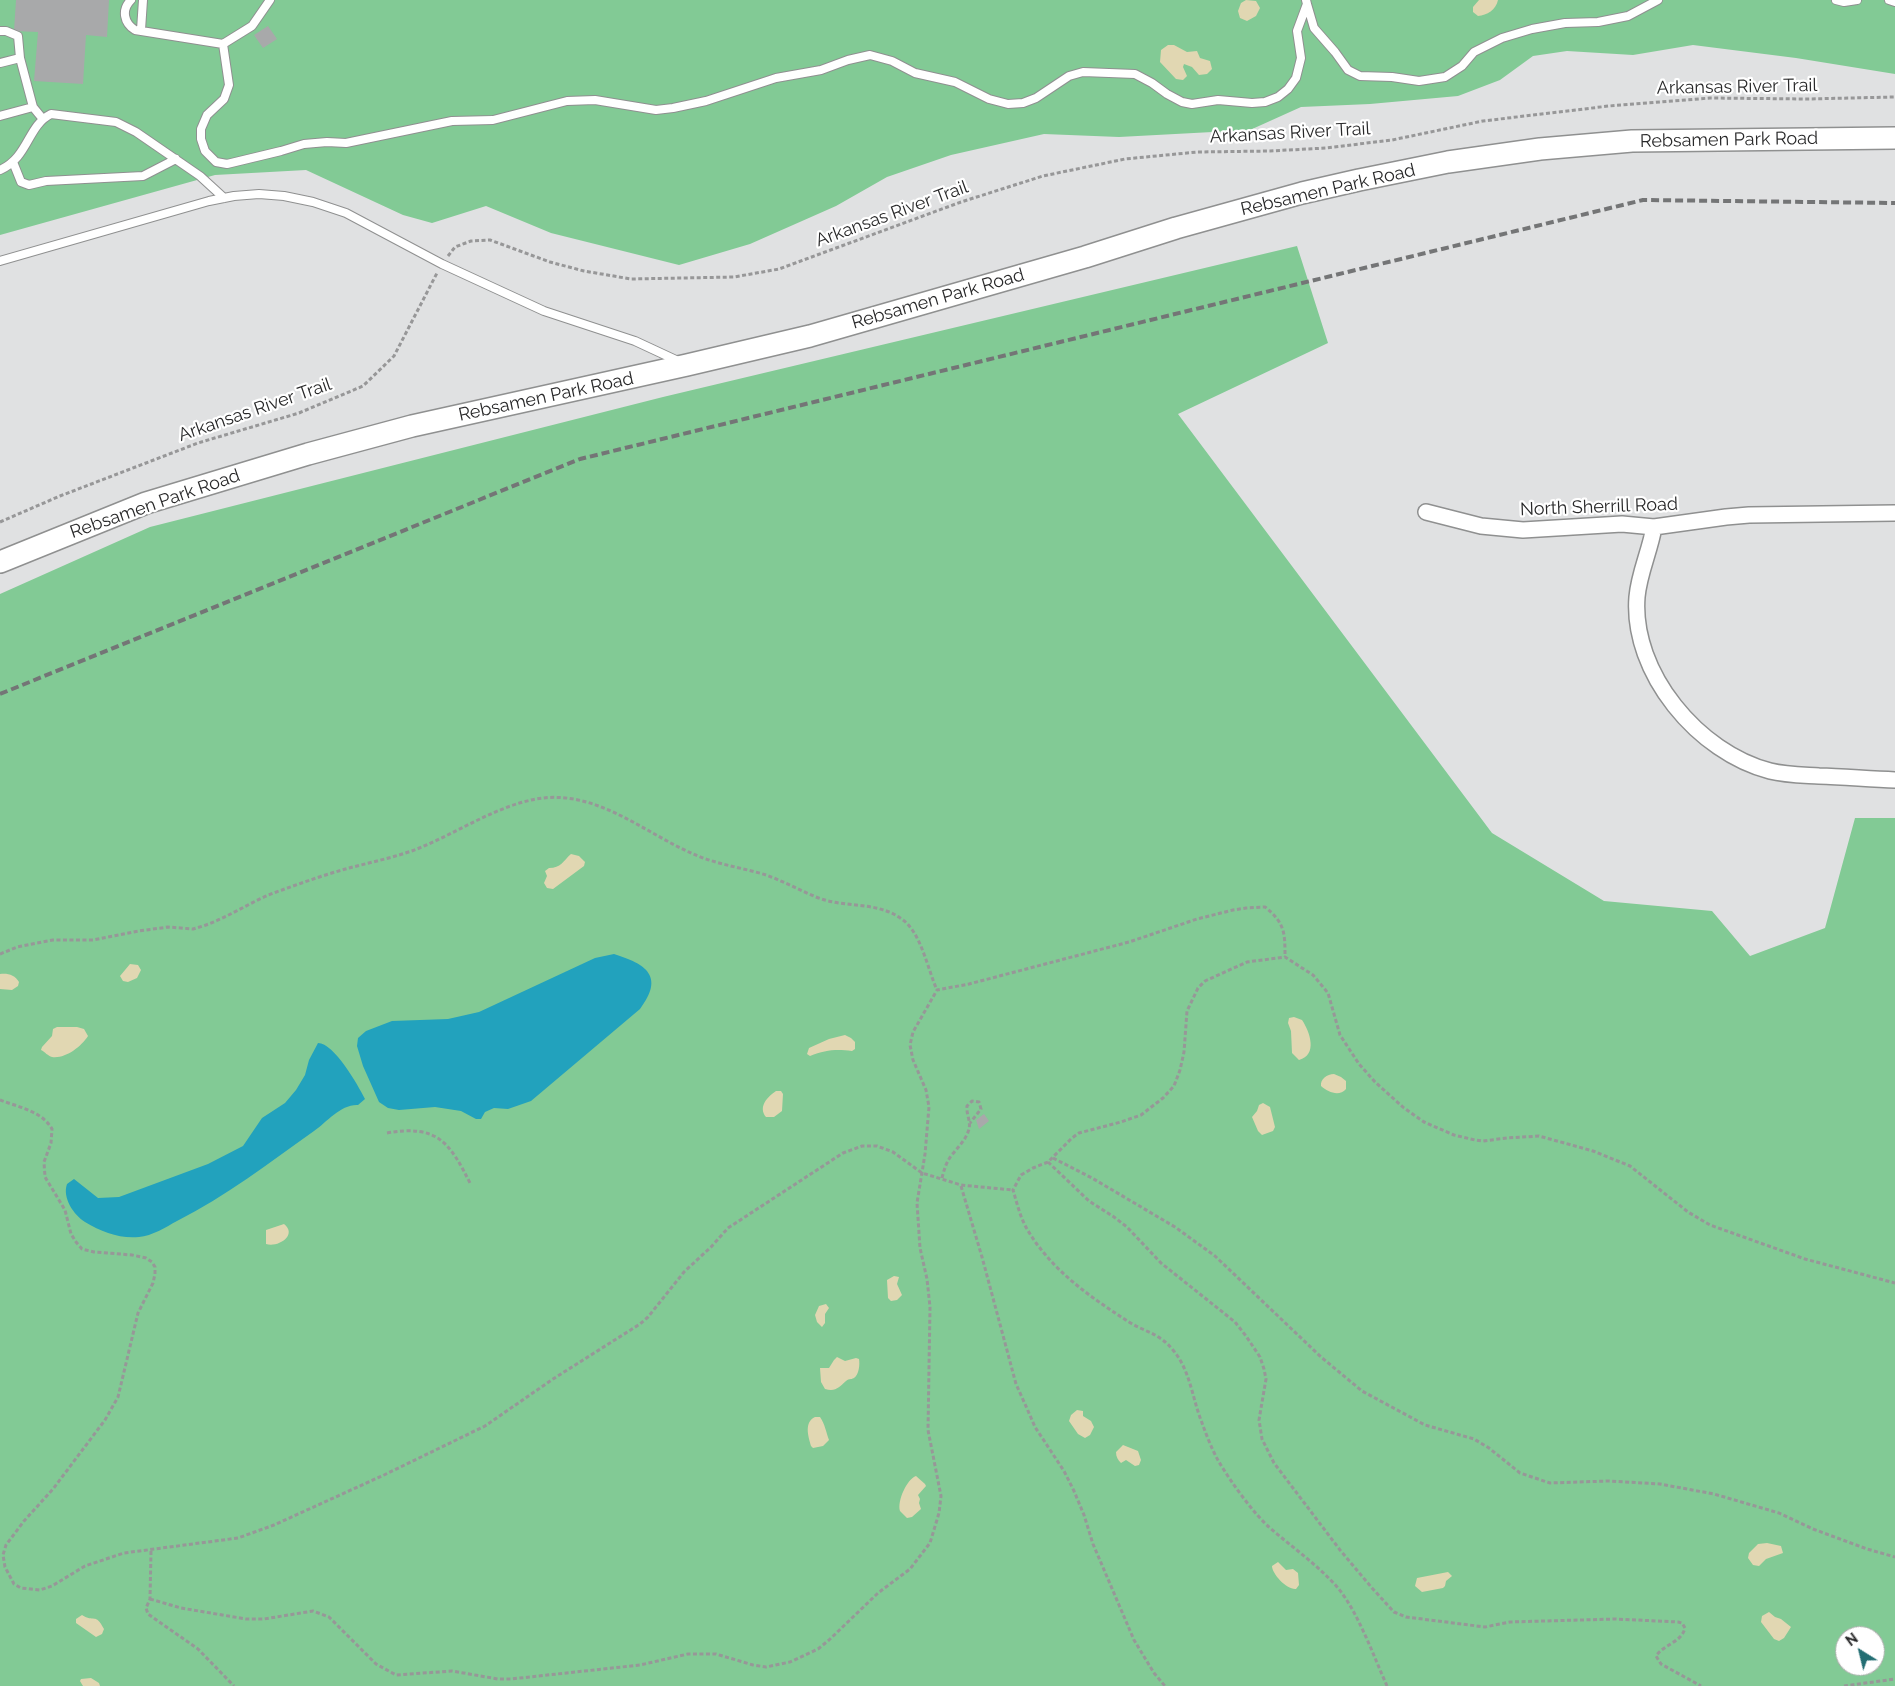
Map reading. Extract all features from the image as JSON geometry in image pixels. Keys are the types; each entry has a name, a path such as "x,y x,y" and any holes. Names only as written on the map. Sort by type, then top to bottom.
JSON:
{"street":[{"name":"Rebsamen Park Road","path":"0,562 146,503 308,454 412,426 687,366 810,336 1085,257 1176,228 1302,193 1448,162 1540,149 1632,141 1895,138"},
{"name":"North Sherrill Road","path":"1426,512 1481,526 1523,530 1622,524 1654,527 1734,516 1895,513"},
{"path":"1654,527 1639,581 1637,597 1638,631 1646,656 1655,675 1668,696 1690,723 1727,752 1760,768 1788,774 1895,780"}],"lane":[{"path":"131,0 124,12 129,26 135,30 223,44 252,26 270,0"},
{"path":"141,30 143,0"},
{"path":"1306,2 1314,28 1348,70 1360,76 1419,81 1445,77 1462,66 1474,52 1502,38 1565,22 1598,22 1628,16 1658,0"},
{"path":"1836,0 1844,2 1857,0"},
{"path":"1889,0 1895,2"},
{"path":"223,44 229,85 224,98 208,116 201,129 201,139 206,151 216,162 227,164 281,152 304,144 346,143 452,121 493,120 567,101 594,100 656,110 673,108 706,101 776,78 821,70 848,60 870,55 892,61 916,74 955,82 989,99 1008,104 1023,103 1036,98 1069,76 1083,72 1136,74 1167,94 1182,102 1192,104 1218,100 1252,103 1265,102 1278,97 1288,89 1296,78 1301,58 1297,31 1306,2"},
{"path":"0,31 6,31 18,36 20,58 33,106 42,118"},
{"path":"0,63 20,58"},
{"path":"0,116 33,106"},
{"path":"0,170 13,162 25,147 42,118 51,114 116,122 136,132 176,159 200,176 224,198"},
{"path":"13,162 21,182 29,185 46,181 143,176 176,159"},
{"path":"0,261 167,212 224,198 259,194 284,196 314,202 346,212 442,264 544,311 635,341 687,366"}],"path":[{"name":"Arkansas River Trail","path":"0,522 60,496 198,443 299,413 363,386 394,356 442,264 455,247 471,242 490,240 550,262 584,271 631,279 734,277 779,270 961,202 1043,176 1125,159 1197,152 1326,148 1392,140 1483,120 1609,106 1710,98 1807,99 1895,97"},
{"path":"0,954 17,947 53,940 93,940 139,931 168,928 193,929 213,923 279,891 346,868 415,850 477,820 520,803 551,797 572,799 610,810 700,857 767,876 830,902 871,906 894,914 910,926 916,935 937,990"},
{"path":"150,1599 200,1612 246,1619 264,1619 313,1611 329,1617 376,1664 396,1675 452,1671 498,1679 511,1679 640,1665 674,1656 695,1654 716,1654 766,1667 790,1662 818,1649 878,1593 910,1569 930,1543 939,1513 941,1496 928,1430 930,1307 920,1248 917,1203 925,1154 929,1107 926,1090 913,1060 910,1045 913,1032 937,990 969,984 1129,942 1196,919 1246,908 1265,907 1280,921 1285,935 1285,957"},
{"path":"1387,1686 1357,1620 1338,1589 1306,1556 1269,1527 1245,1498 1219,1461 1201,1421 1190,1382 1174,1352 1159,1336 1134,1325 1110,1310 1062,1273 1048,1259 1026,1228 1013,1190 1018,1179 1027,1171 1048,1162 1079,1133 1142,1115 1174,1086 1184,1052 1187,1011 1194,993 1205,981 1247,962 1285,957 1313,975 1328,993 1340,1035 1359,1064 1375,1082 1404,1108 1424,1122 1454,1135 1475,1140 1539,1136 1592,1151 1630,1166 1688,1212 1710,1225 1805,1259 1895,1283"},
{"path":"0,1100 29,1110 45,1120 52,1129 52,1143 44,1162 45,1177 65,1210 71,1234 82,1249 146,1258 152,1262 155,1268 154,1283 138,1313 118,1397 105,1420 53,1489 14,1533 4,1550 5,1567 14,1584 21,1588 40,1590 52,1586 97,1561 124,1554 238,1538 255,1532 384,1475 485,1426 640,1324 648,1317 679,1278 728,1228 843,1153 862,1146 877,1146 894,1152 922,1173 961,1185 1013,1190"},
{"path":"942,1178 951,1157 962,1144 969,1130 970,1123 967,1115 967,1106 972,1101 979,1102 981,1109 970,1123"},
{"path":"387,1134 415,1130 433,1135 454,1152 472,1185"},
{"path":"1053,1158 1092,1178 1175,1227 1215,1256 1321,1357 1362,1391 1425,1424 1474,1439 1489,1448 1520,1473 1550,1483 1608,1481 1660,1484 1714,1494 1779,1513 1814,1529 1867,1549 1895,1557"},
{"path":"1048,1162 1089,1201 1114,1217 1162,1262 1235,1322 1246,1336 1260,1357 1264,1369 1266,1379 1259,1420 1262,1439 1274,1464 1340,1550 1389,1608 1406,1618 1476,1626 1498,1625 1510,1622 1615,1619 1678,1622 1682,1623 1685,1628 1682,1635 1659,1652 1656,1656 1657,1660 1701,1686"},
{"path":"961,1185 1016,1384 1035,1427 1064,1471 1074,1491 1084,1514 1093,1544 1134,1640 1154,1673 1165,1686"},
{"path":"151,1551 150,1599 146,1608 148,1614 198,1649 234,1686"},
{"path":"1844,1686 1895,1679"}],"green space":[{"path":"0,0 1895,0 1895,74 1796,58 1693,45 1633,55 1567,51 1533,56 1500,80 1458,96 1370,104 1301,107 1250,130 1119,137 1044,134 951,155 887,177 836,206 750,244 679,265 551,233 486,206 432,223 403,215 306,170 215,175 0,235"},
{"path":"1297,246 1328,343 1178,414 1492,833 1604,901 1712,911 1750,956 1825,928 1855,818 1895,818 1895,1686 0,1686 0,594 150,527 663,397"}],"sand":[{"path":"1246,0 1256,1 1260,8 1256,16 1247,21 1240,18 1238,11 1241,3"},
{"path":"1479,0 1498,0 1491,11 1478,16 1473,12 1473,7"},
{"path":"1168,45 1174,45 1187,52 1197,51 1200,58 1210,61 1212,69 1207,74 1199,75 1192,67 1184,64 1183,67 1187,76 1183,80 1176,79 1160,62 1161,50"},
{"path":"571,854 579,856 585,862 584,866 553,889 547,888 544,883 547,876 545,871 559,865"},
{"path":"130,964 138,965 141,970 137,978 128,982 123,981 120,976"},
{"path":"0,974 13,976 19,982 18,986 12,990 0,989"},
{"path":"1294,1017 1302,1020 1308,1031 1311,1043 1309,1053 1299,1060 1292,1053 1291,1031 1288,1023 1289,1018"},
{"path":"57,1027 84,1029 88,1036 72,1051 62,1056 52,1057 41,1050 52,1036 53,1029"},
{"path":"845,1035 855,1042 855,1049 852,1051 831,1050 810,1056 807,1054 809,1048 829,1039"},
{"path":"1334,1074 1346,1081 1346,1089 1340,1093 1330,1092 1321,1086 1325,1077"},
{"path":"776,1091 781,1091 783,1094 782,1111 774,1117 766,1117 763,1106 767,1099"},
{"path":"1263,1103 1270,1107 1275,1127 1273,1131 1262,1135 1258,1131 1252,1117 1259,1105"},
{"path":"284,1224 289,1232 285,1240 276,1244 266,1244 266,1230"},
{"path":"894,1276 899,1277 897,1284 902,1295 897,1300 891,1301 888,1298 887,1280"},
{"path":"826,1304 829,1308 825,1314 825,1323 822,1327 817,1322 815,1315 819,1306"},
{"path":"837,1357 845,1361 859,1359 858,1372 856,1377 847,1380 837,1388 832,1390 825,1389 821,1382 820,1368 829,1368"},
{"path":"1077,1410 1083,1411 1083,1416 1091,1421 1094,1427 1090,1435 1085,1438 1078,1434 1069,1421 1071,1415"},
{"path":"815,1417 820,1417 822,1420 829,1440 823,1446 813,1448 808,1434 808,1426 809,1422"},
{"path":"1123,1445 1138,1451 1141,1460 1139,1465 1135,1466 1126,1460 1121,1463 1119,1461 1116,1452"},
{"path":"916,1476 926,1486 918,1495 921,1509 912,1517 907,1518 900,1511 901,1496 909,1481"},
{"path":"1767,1543 1781,1546 1783,1553 1766,1559 1759,1566 1753,1565 1748,1558 1749,1553 1758,1544"},
{"path":"1278,1562 1286,1570 1293,1569 1298,1573 1299,1585 1296,1589 1288,1587 1274,1573 1272,1566"},
{"path":"1448,1572 1452,1576 1446,1581 1443,1588 1422,1592 1415,1586 1417,1578"},
{"path":"1769,1612 1791,1627 1784,1638 1779,1641 1774,1639 1761,1622 1762,1616"},
{"path":"82,1615 96,1619 104,1629 102,1634 96,1637 76,1623 76,1619"},
{"path":"91,1678 99,1683 100,1686 83,1686 80,1681 81,1679"}],"water":[{"path":"614,954 635,962 648,973 651,980 651,988 647,998 640,1009 531,1101 508,1109 494,1108 485,1112 481,1119 476,1119 461,1111 435,1107 399,1110 388,1108 379,1102 363,1066 357,1046 358,1038 366,1031 392,1021 448,1019 479,1012 595,958"},
{"path":"318,1043 331,1050 351,1075 365,1099 358,1105 352,1105 340,1110 314,1131 230,1190 149,1235 125,1237 111,1234 85,1222 73,1211 66,1195 66,1189 67,1184 74,1179 98,1198 119,1197 208,1164 243,1146 262,1118 285,1103 296,1090 305,1075 309,1060"}],"building":[{"path":"16,0 109,0 107,37 86,35 83,84 34,81 38,32 14,31"},
{"path":"268,26 277,39 263,48 254,35"},
{"path":"984,1114 989,1121 979,1129 976,1120"}],"railway":[{"path":"0,694 580,459 1643,200 1895,203"}]}
